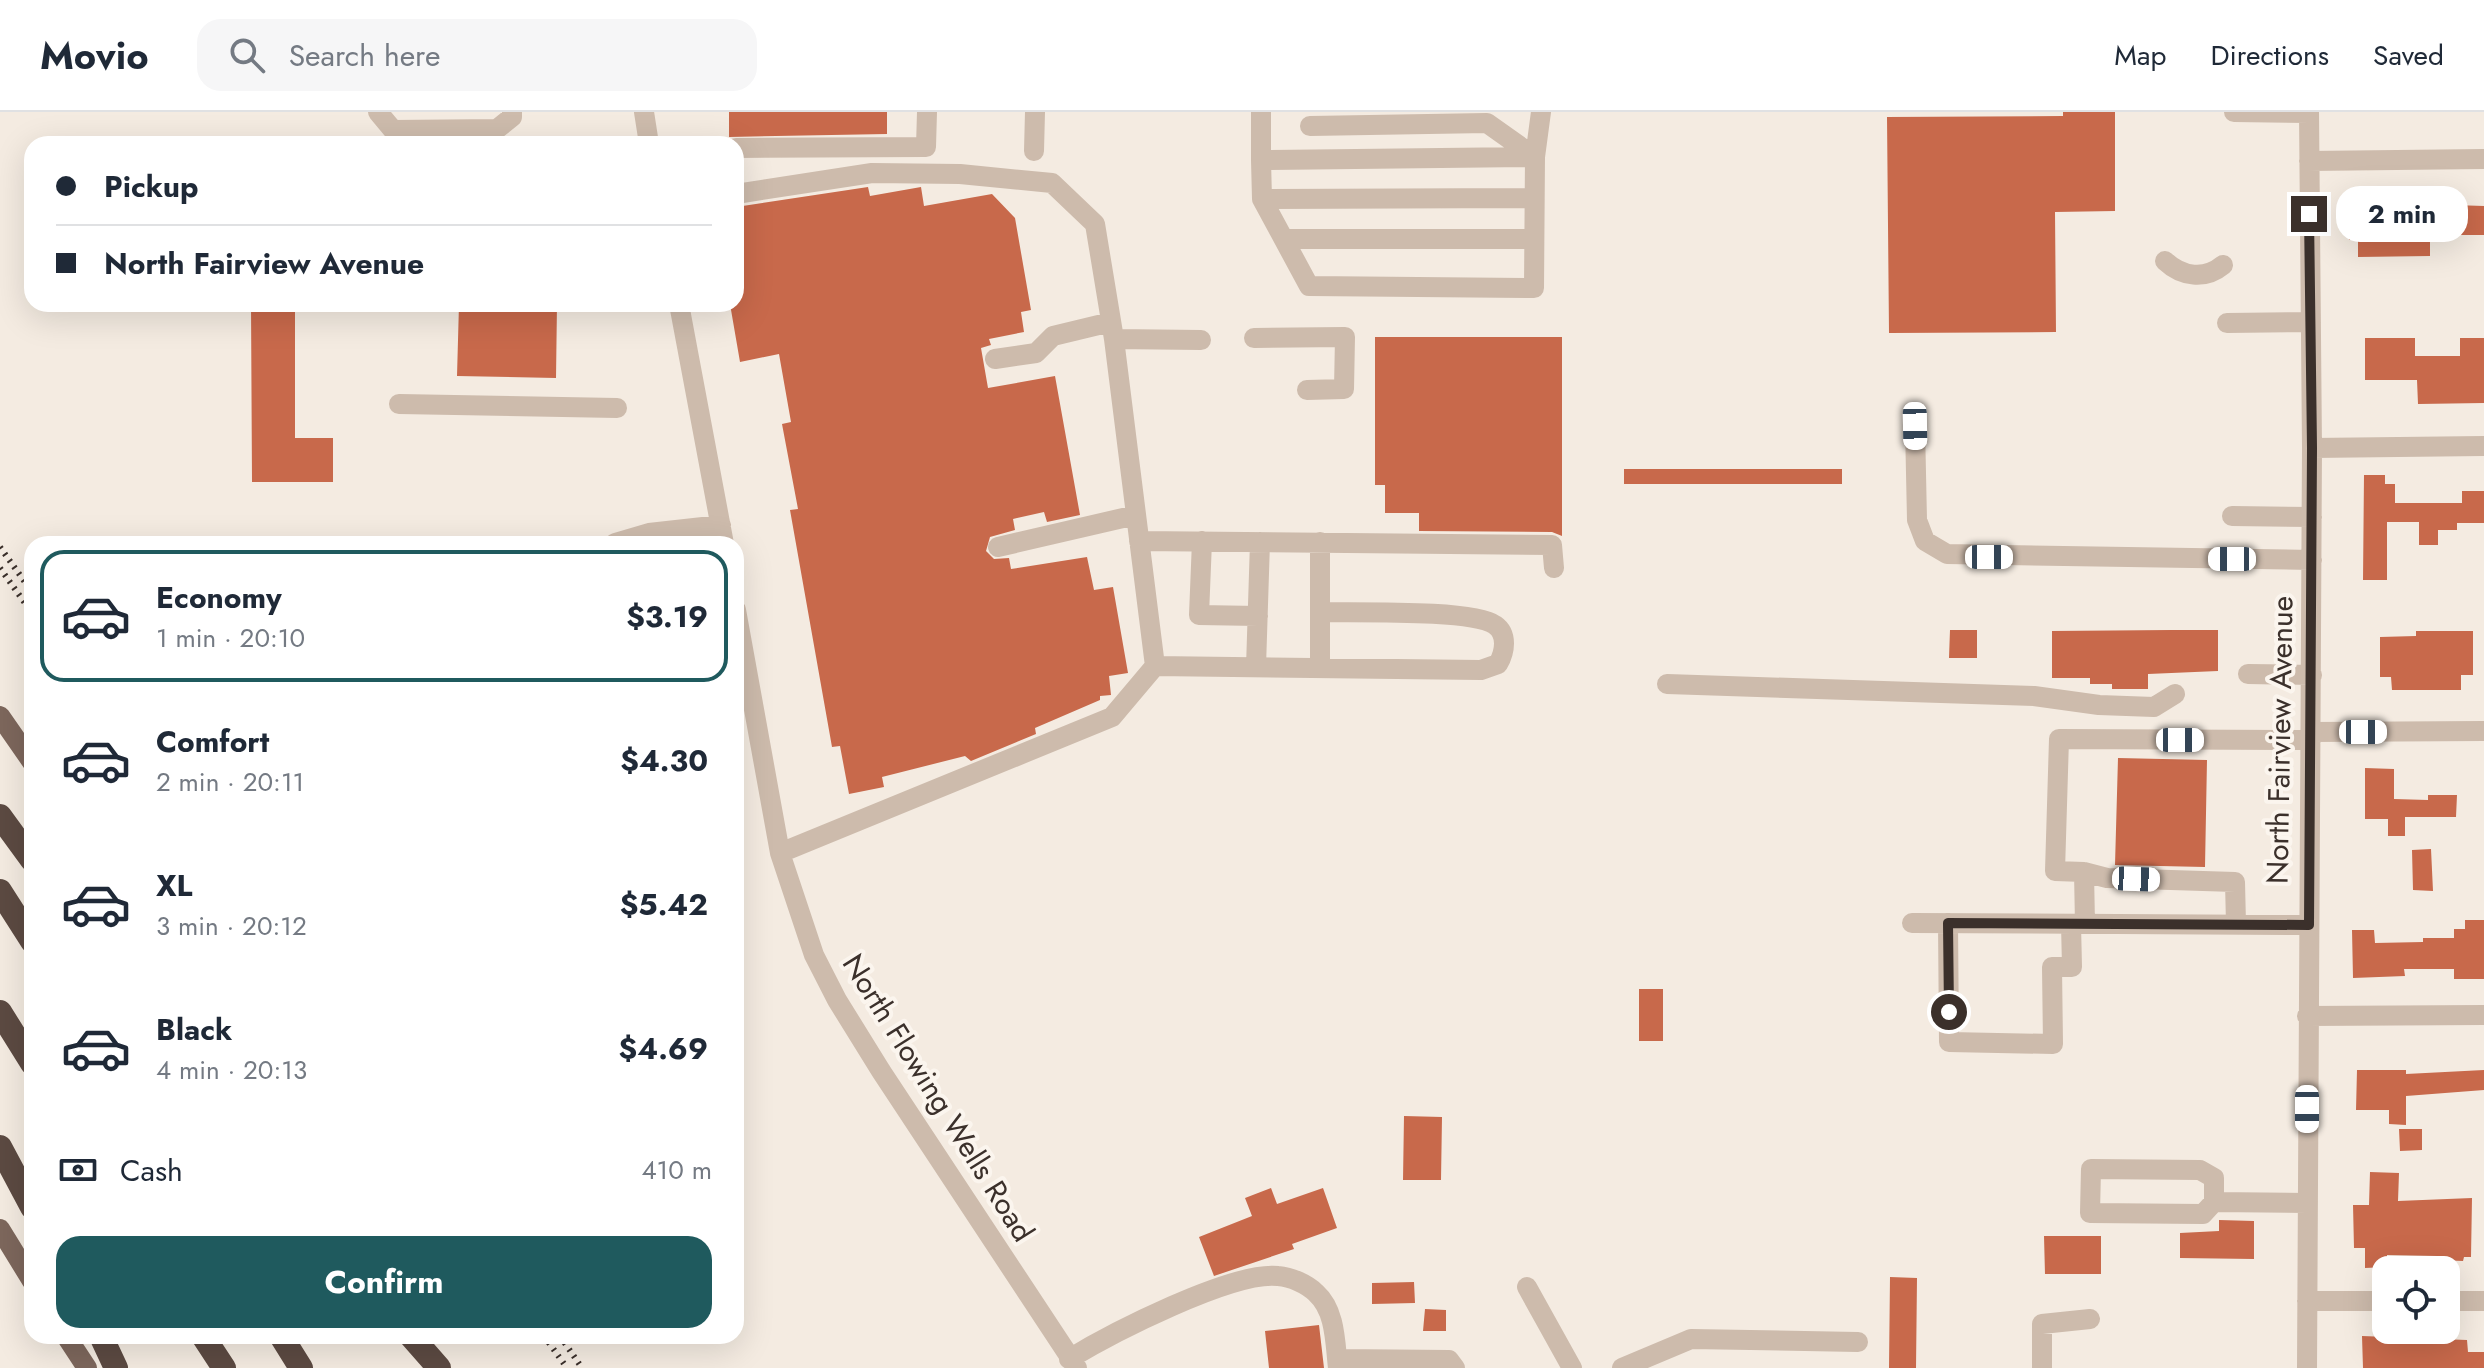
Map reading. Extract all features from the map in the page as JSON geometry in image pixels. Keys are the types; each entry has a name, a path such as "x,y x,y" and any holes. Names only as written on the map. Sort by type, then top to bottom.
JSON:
{"highway":[{"path":"0,816 24,849"},
{"path":"0,891 24,928"},
{"path":"0,1012 24,1050"},
{"path":"0,1147 24,1192"},
{"path":"105,1344 116,1368"},
{"path":"208,1344 224,1368"},
{"path":"286,1344 301,1368"},
{"path":"418,1344 440,1368"}],"main road":[{"path":"0,716 24,750"},
{"path":"0,1229 24,1268"},
{"path":"71,1344 87,1368"},
{"path":"426,1344 440,1368"}],"street":[{"path":"378,112 393,130 497,129 512,117 512,112"},
{"path":"644,112 648,136"},
{"path":"744,148 926,147 927,112"},
{"path":"1034,151 1035,112"},
{"path":"1261,112 1262,199 1309,286 1534,288 1532,198 1541,112"},
{"path":"2234,112 2309,113"},
{"name":"North Fairview Avenue","path":"2307,1368 2307,1016 2312,675 2309,113"},
{"path":"1310,160 1310,119 1487,123 1535,157"},
{"path":"1261,160 1535,157"},
{"path":"2309,161 2484,159"},
{"path":"744,193 872,173 960,174 1052,183 1095,224 1112,330 1155,666 1112,717 780,853"},
{"path":"1262,199 1532,198"},
{"path":"1285,239 1534,239"},
{"path":"2165,261 2180,273 2192,275 2204,275 2223,265"},
{"path":"639,536 649,533 722,535 680,312"},
{"path":"2227,323 2311,322"},
{"path":"995,359 1036,353 1053,336 1112,330 1201,340"},
{"path":"1254,338 1345,337 1344,389 1307,390"},
{"path":"399,404 617,408"},
{"path":"1915,426 1917,520 1925,541 1947,554 2312,560"},
{"path":"2312,448 2484,446"},
{"path":"998,547 1136,515"},
{"path":"2232,516 2312,517"},
{"path":"1139,541 1552,545 1554,568"},
{"path":"1202,541 1199,615 1258,616"},
{"path":"1256,667 1260,542"},
{"path":"1320,542 1320,667"},
{"path":"1155,666 1481,670 1498,664 1504,654 1504,638 1495,625 1469,617 1320,612"},
{"name":"North Flowing Wells Road","path":"744,654 780,853 814,955 837,1000 1073,1364"},
{"path":"2248,674 2312,675"},
{"path":"1667,684 2034,696 2099,705 2154,707 2175,694"},
{"path":"2236,924 2235,882 2107,878 2084,872 2055,871 2059,739 2484,731"},
{"path":"1948,923 1949,1042 2053,1044 2052,967 2072,967 2084,872"},
{"path":"1912,923 2309,925"},
{"path":"2307,1016 2484,1015"},
{"path":"2214,1202 2214,1178 2200,1170 2091,1169 2090,1213 2203,1214 2214,1202 2307,1203"},
{"path":"1073,1364 1131,1322 1250,1279 1279,1276 1302,1283 1318,1294 1331,1314 1337,1364 1449,1360 1455,1368"},
{"path":"1527,1287 1572,1368"},
{"path":"2307,1301 2372,1301"},
{"path":"2460,1301 2484,1301"},
{"path":"2042,1368 2042,1324 2090,1319"},
{"path":"1622,1368 1691,1339 1858,1342"}],"building":[{"path":"729,112 887,112 887,134 729,136"},
{"path":"2063,112 2115,112 2115,211 2055,212 2056,332 1889,333 1887,117 2063,116"},
{"path":"868,187 870,196 921,187 924,206 992,194 1015,218 1031,310 1021,312 1024,332 989,339 991,345 981,348 988,388 1055,376 1080,515 1047,522 1044,512 1013,519 1015,530 990,537 986,551 994,559 1009,558 1011,569 1087,557 1094,590 1113,587 1128,673 1109,676 1111,695 1100,696 1100,700 1035,728 1036,734 971,761 965,756 882,777 884,787 849,794 840,746 832,747 790,510 798,509 782,424 791,422 779,354 740,362 731,312 744,312 744,206"},
{"path":"2361,202 2484,206 2484,235 2430,235 2430,256 2358,257 2358,240 2349,240 2348,205 2361,205"},
{"path":"251,312 295,312 295,438 333,438 333,482 252,482"},
{"path":"459,312 557,312 556,378 457,376"},
{"path":"1375,337 1562,337 1562,536 1552,532 1419,531 1419,513 1385,513 1385,485 1375,485"},
{"path":"2365,338 2415,338 2415,356 2460,356 2460,338 2484,338 2484,403 2418,404 2417,380 2365,380"},
{"path":"1624,469 1842,469 1842,484 1624,484"},
{"path":"2364,475 2385,475 2385,484 2395,484 2395,503 2462,503 2462,491 2484,491 2484,523 2457,523 2457,530 2438,530 2438,545 2419,545 2419,522 2387,522 2387,580 2363,580"},
{"path":"1950,630 1977,630 1977,658 1949,658"},
{"path":"2218,630 2218,671 2148,674 2148,689 2112,689 2112,684 2090,684 2090,678 2052,678 2052,631"},
{"path":"2416,631 2473,631 2473,675 2461,675 2461,690 2392,690 2391,677 2380,677 2380,637 2416,636"},
{"path":"2118,758 2207,760 2205,867 2115,865"},
{"path":"2365,768 2394,769 2394,799 2428,800 2428,795 2457,795 2456,817 2405,817 2405,836 2388,836 2388,819 2365,819"},
{"path":"2431,849 2433,891 2413,890 2412,850"},
{"path":"2465,920 2484,920 2484,979 2454,979 2454,969 2404,969 2405,976 2353,978 2352,930 2374,930 2375,943 2423,942 2423,938 2454,938 2454,929 2465,929"},
{"path":"1639,989 1663,989 1663,1041 1639,1041"},
{"path":"2357,1070 2406,1070 2406,1074 2484,1070 2484,1090 2406,1096 2406,1125 2389,1124 2389,1110 2356,1110"},
{"path":"1404,1116 1442,1117 1441,1180 1403,1180"},
{"path":"2399,1129 2422,1129 2422,1150 2400,1151"},
{"path":"2370,1172 2399,1173 2398,1201 2472,1198 2471,1257 2464,1257 2463,1261 2460,1261 2460,1256 2372,1256 2372,1268 2365,1268 2365,1248 2354,1248 2353,1205 2369,1205"},
{"path":"1271,1188 1277,1204 1323,1188 1337,1228 1292,1244 1294,1249 1214,1276 1199,1237 1252,1216 1245,1198"},
{"path":"2219,1220 2254,1221 2254,1259 2180,1258 2180,1233 2219,1231"},
{"path":"2044,1236 2101,1236 2101,1274 2045,1274"},
{"path":"1890,1277 1917,1278 1916,1368 1889,1368"},
{"path":"1414,1282 1415,1303 1372,1304 1372,1283"},
{"path":"1425,1309 1446,1310 1446,1331 1423,1331"},
{"path":"1319,1325 1324,1368 1269,1368 1265,1331"},
{"path":"2362,1336 2372,1336 2372,1344 2460,1344 2460,1340 2467,1340 2468,1352 2484,1352 2484,1368 2363,1368"}],"railway":[{"path":"0,547 24,581"},
{"path":"0,568 24,602"},
{"path":"550,1344 567,1368"},
{"path":"566,1344 582,1368"}],"route":[{"path":"1949,1012 1948,923 2309,925 2312,732 2309,214"}]}
